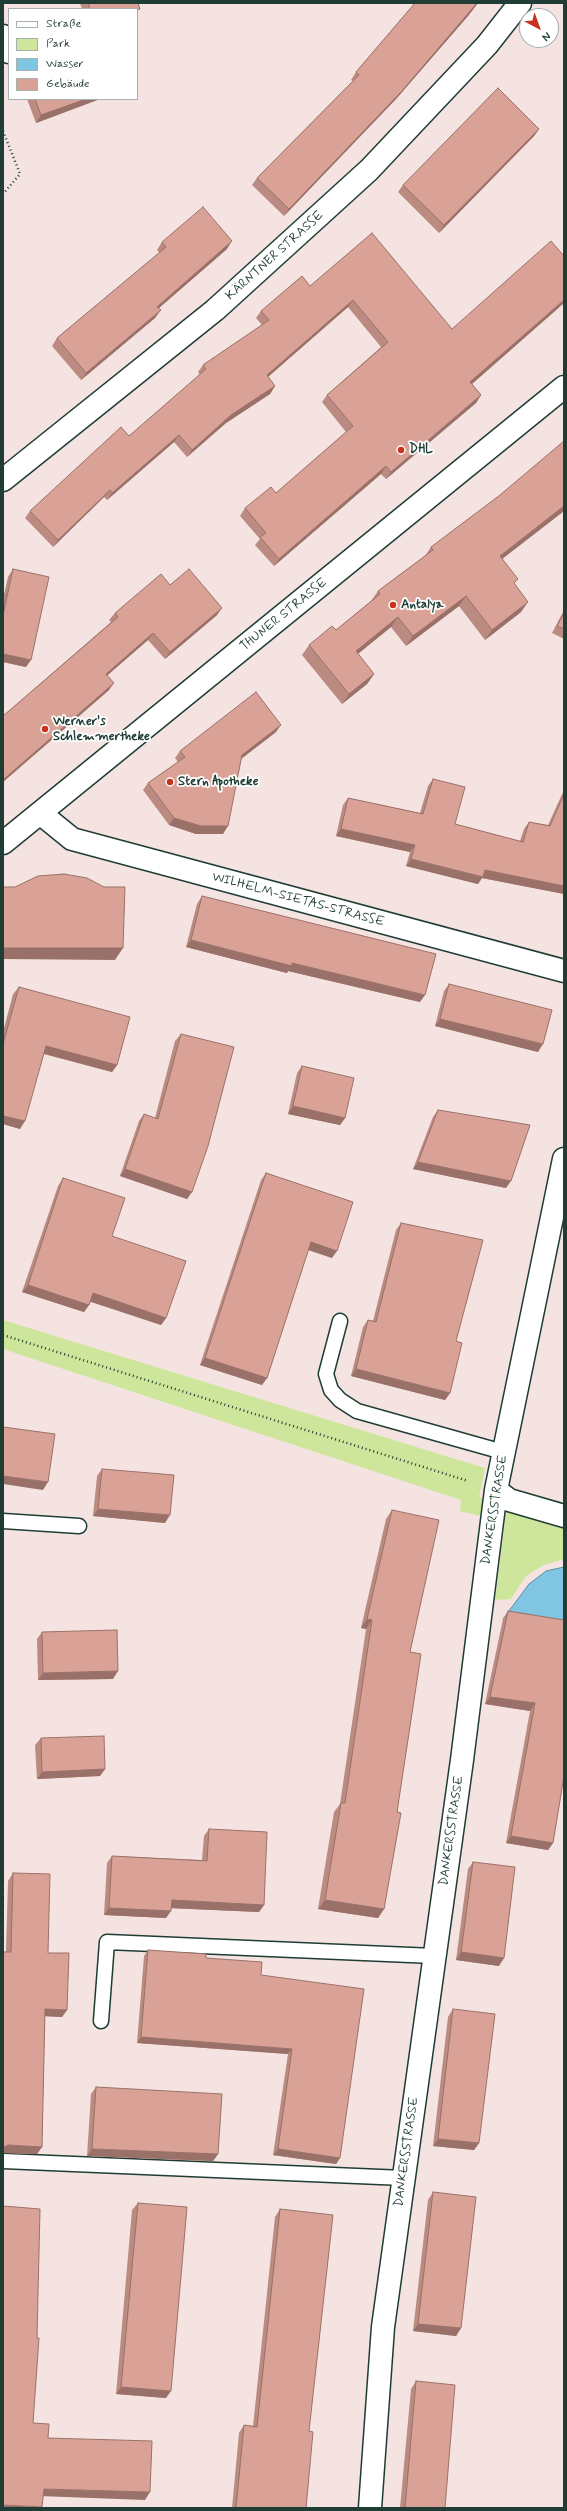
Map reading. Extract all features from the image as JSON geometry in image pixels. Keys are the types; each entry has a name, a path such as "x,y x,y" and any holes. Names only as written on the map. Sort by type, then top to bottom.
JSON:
{"street":[{"name":"KÄRNTNER STRASSE","path":"3,480 215,310 369,170 487,45 520,3"},
{"path":"3,36 8,49"},
{"name":"THUNER STRASSE","path":"3,843 564,387"},
{"name":"WILHELM-SIETAS-STRASSE","path":"40,814 72,839 564,971"},
{"name":"DANKERSSTRASSE","path":"370,2508 383,2327 496,1490 564,1159"},
{"path":"496,1490 509,1500 564,1516"}],"lane":[{"path":"340,1322 326,1374 331,1390 340,1400 357,1411 503,1452"},
{"path":"3,1521 80,1526"},
{"path":"101,2021 107,1942 434,1956"},
{"path":"3,2161 404,2178"}],"path":[{"path":"3,131 20,174 3,194"},
{"path":"3,1335 496,1490"}],"green space":[{"path":"3,1320 485,1468 479,1497 564,1528 564,1559 544,1565 526,1576 511,1599 495,1600 505,1522 460,1511 461,1500 3,1349"}],"water":[{"path":"564,1567 564,1628 503,1619 529,1584 546,1571"}],"building":[{"path":"88,3 138,3 140,9 138,10 138,8 90,8"},
{"path":"415,3 477,3 401,92 289,209 257,178 359,75 356,72"},
{"path":"498,88 539,129 444,225 403,185"},
{"path":"35,100 83,100 41,115"},
{"path":"203,207 232,241 157,307 161,310 86,373 57,338 166,247 162,242"},
{"path":"372,233 452,329 551,241 564,256 564,300 470,382 481,395 391,472 386,466 279,559 260,537 266,533 245,508 271,487 276,493 353,426 327,395 388,342 353,300 267,375 275,386 231,415 192,450 179,435 112,493 110,490 58,540 30,511 121,427 129,436 206,369 203,365 269,320 261,311 302,276 310,286"},
{"path":"564,441 564,506 500,556 518,579 514,583 528,602 492,630 466,596 413,636 398,617 356,651 374,674 349,694 309,645 332,626 336,630 380,594 378,591 433,550 431,547 500,495"},
{"path":"13,569 49,577 31,660 3,654 3,615"},
{"path":"189,569 222,608 170,652 153,633 106,674 114,683 3,780 3,716 118,617 115,613 161,574 170,585"},
{"path":"564,613 564,629 557,626"},
{"path":"256,692 281,725 242,755 228,826 201,826 174,818 148,783 185,757 180,751"},
{"path":"433,779 465,787 455,824 523,842 529,822 550,826 564,794 564,886 485,870 483,877 411,859 415,845 341,829 348,798 423,814"},
{"path":"64,874 87,878 104,887 125,887 123,948 3,948 3,887 15,887 38,876"},
{"path":"202,896 436,954 425,995 292,963 292,966 191,940"},
{"path":"449,984 552,1010 543,1044 440,1019"},
{"path":"19,987 130,1017 117,1065 46,1046 25,1121 3,1116 3,1044"},
{"path":"181,1034 234,1047 208,1146 192,1192 125,1169 144,1114 158,1119"},
{"path":"302,1066 354,1078 345,1118 293,1106"},
{"path":"438,1110 530,1125 511,1181 418,1162"},
{"path":"266,1173 353,1202 337,1251 311,1242 267,1378 205,1358"},
{"path":"63,1178 125,1198 112,1236 186,1261 166,1318 93,1293 89,1305 28,1285"},
{"path":"401,1223 483,1240 456,1341 462,1343 450,1393 356,1369 368,1320 376,1322"},
{"path":"3,1427 55,1434 48,1482 3,1476"},
{"path":"102,1469 174,1475 170,1515 98,1509"},
{"path":"392,1510 439,1520 410,1652 421,1654 397,1812 401,1813 384,1909 325,1900 341,1803 345,1803 372,1620 367,1619"},
{"path":"508,1611 564,1620 564,1776 553,1843 511,1836 535,1703 490,1697"},
{"path":"117,1630 118,1671 43,1673 42,1632"},
{"path":"104,1736 105,1769 42,1772 41,1738"},
{"path":"209,1829 267,1832 264,1905 172,1900 171,1911 109,1908 112,1856 207,1861"},
{"path":"473,1862 515,1867 504,1958 461,1952"},
{"path":"13,1873 50,1874 48,1953 69,1953 67,2010 45,2009 42,2147 8,2145 3,2148 3,1952 11,1952"},
{"path":"148,1950 206,1954 206,1958 262,1962 261,1975 364,1989 340,2158 278,2149 292,2049 141,2037"},
{"path":"453,2009 495,2014 479,2143 438,2139"},
{"path":"96,2087 222,2094 218,2154 92,2149"},
{"path":"433,2192 476,2197 461,2328 418,2324"},
{"path":"138,2203 187,2207 171,2391 121,2387"},
{"path":"3,2206 40,2209 37,2338 39,2338 33,2423 49,2424 48,2438 152,2441 150,2492 44,2489 42,2507 3,2505"},
{"path":"280,2209 333,2215 309,2431 313,2432 306,2508 236,2508 244,2425 257,2427"},
{"path":"416,2381 455,2385 445,2508 405,2508"}],"place":[{"name":"DHL","path":"401,450"},
{"name":"Antalya","path":"393,605"},
{"name":"Werner's Schlemmertheke","path":"45,729"},
{"name":"Stern Apotheke","path":"170,782"}]}
